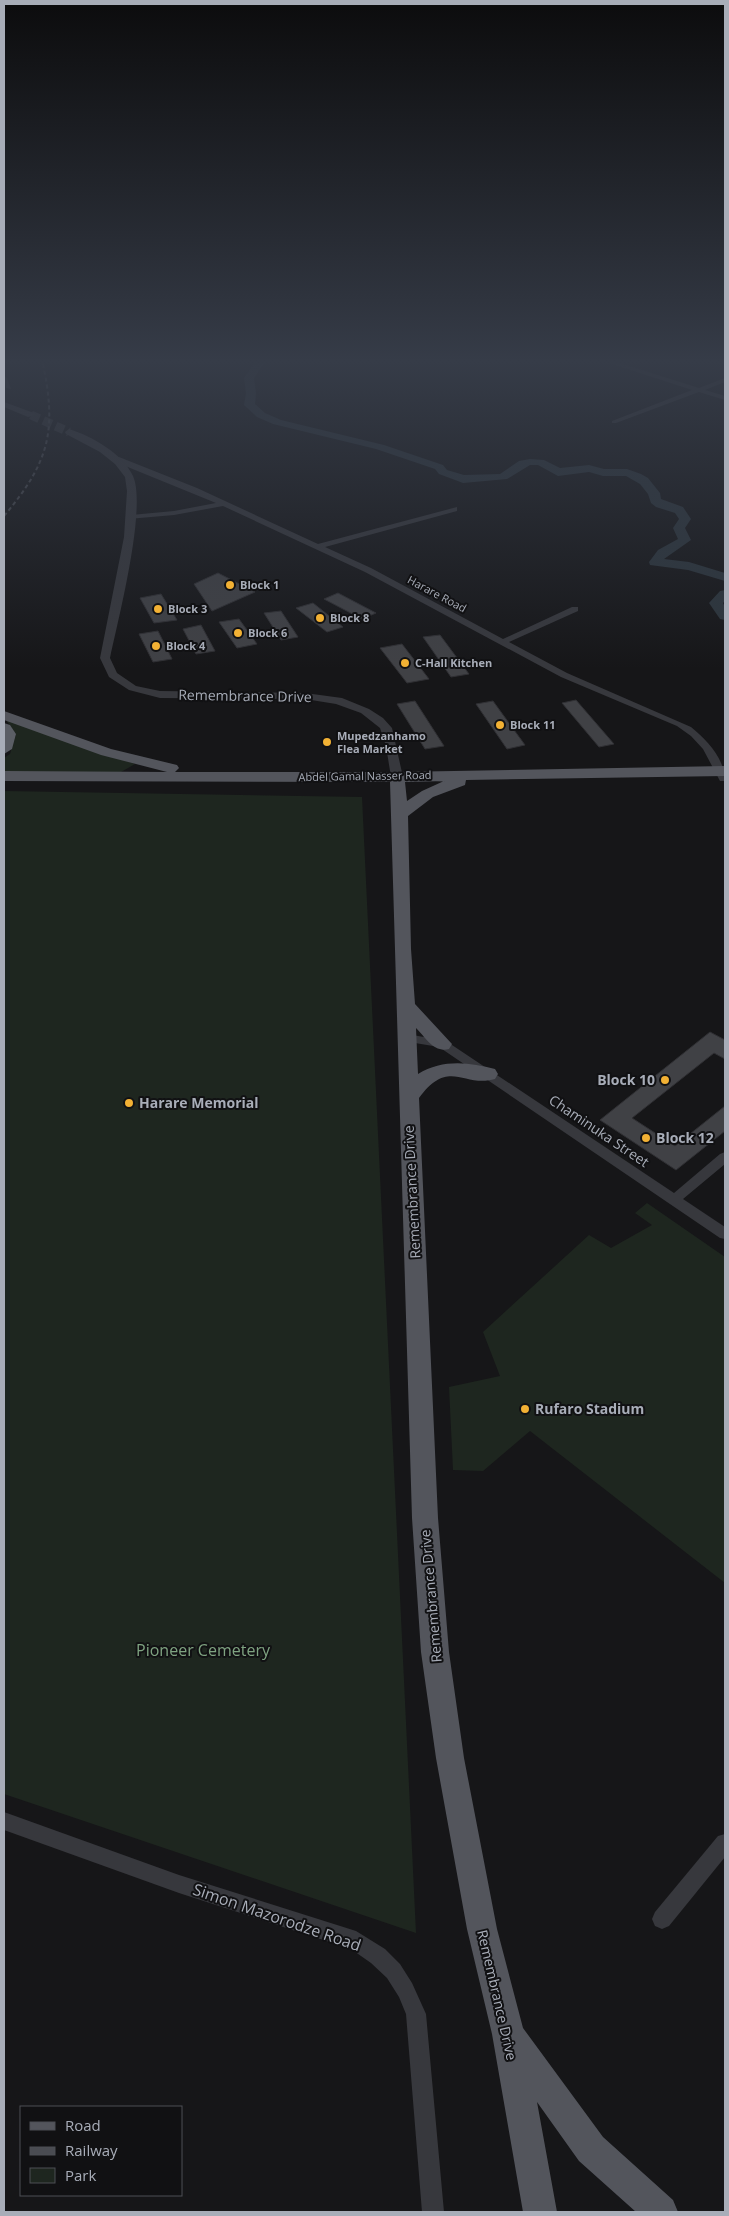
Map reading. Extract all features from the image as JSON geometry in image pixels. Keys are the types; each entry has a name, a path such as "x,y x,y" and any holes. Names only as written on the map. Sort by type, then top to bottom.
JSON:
{"highway":[{"path":"4,728 8,734 4,750"}],"main road":[{"path":"4,715 123,757 211,776"},
{"name":"Abdel Gamal Nasser Road","path":"4,784 724,775"},
{"name":"Abdel Gamal Nasser Road","path":"4,776 211,776 461,782 724,775"},
{"name":"Remembrance Drive","path":"397,780 401,814 402,971 406,1006 425,1518 435,1652 450,1758 480,1920 508,2034 540,2212"},
{"path":"401,814 417,799 436,788 461,782"},
{"path":"406,1006 449,1049"},
{"path":"408,1099 419,1082 438,1071 460,1069 488,1074"},
{"path":"508,2034 591,2149 661,2212"}],"street":[{"name":"Remembrance Drive","path":"118,462 130,479 133,499 127,547 105,658 113,675 128,685 166,696 306,695 349,704 374,716 386,728 397,780"},
{"name":"Harare Road","path":"122,462 224,504 376,574 564,675 685,727 703,743 724,775"},
{"path":"131,516 174,513 224,504"},
{"path":"316,547 454,509"},
{"path":"503,642 575,609"},
{"path":"407,1043 428,1040 449,1049"},
{"path":"407,1043 436,1049 449,1049"},
{"name":"Chaminuka Street","path":"449,1049 725,1234"},
{"path":"675,1199 725,1157"},
{"name":"Simon Mazorodze Road","path":"4,1821 179,1884 356,1941 375,1952 392,1967 406,1987 416,2014 433,2212"},
{"path":"662,1919 725,1843"}],"green space":[{"path":"4,717 135,764 121,772 4,772 4,758 10,754 16,734"},
{"name":"Pioneer Cemetery","path":"4,791 362,797 416,1933 4,1794"},
{"name":"Rufaro Stadium","path":"647,1203 725,1257 725,1583 530,1431 483,1471 453,1470 449,1387 500,1376 483,1332 589,1235 611,1248 652,1225 635,1213"}],"building":[{"path":"218,573 255,592 212,611 194,584"},
{"path":"338,593 376,613 362,619 324,599"},
{"name":"Block 3","path":"161,594 177,620 154,623 140,598"},
{"name":"Block 8","path":"313,603 343,627 327,632 296,608"},
{"path":"281,611 298,637 281,640 264,613"},
{"name":"Block 6","path":"239,619 257,644 237,648 219,622"},
{"path":"201,625 215,651 196,654 183,629"},
{"name":"Block 4","path":"158,631 172,659 153,662 139,634"},
{"path":"440,635 469,674 451,677 423,637"},
{"name":"C-Hall Kitchen","path":"402,644 429,679 407,683 380,648"},
{"path":"576,700 614,744 599,747 562,703"},
{"path":"415,701 444,746 425,749 397,704"},
{"name":"Block 11","path":"493,701 525,745 507,749 476,704"},
{"path":"710,1032 725,1040 725,1059 714,1053 632,1118 675,1146 725,1106 725,1131 676,1170 600,1120"}],"waterway":[{"path":"425,462 439,467 443,472 463,479 503,477 523,463 527,462"},
{"path":"541,462 558,472 589,468 603,472 627,473 637,476 654,493 655,500 660,504 679,510 685,519 679,528 685,540 663,553 655,562 689,566 725,577"},
{"path":"725,594 716,603 725,616"}],"railway":[{"path":"4,516 20,496 40,462"}],"place":[{"name":"Block 1","path":"230,585"},
{"name":"Block 3","path":"158,609"},
{"name":"Block 8","path":"320,618"},
{"name":"Block 6","path":"238,633"},
{"name":"Block 4","path":"156,646"},
{"name":"C-Hall Kitchen","path":"405,663"},
{"name":"Block 11","path":"500,725"},
{"name":"Mupedzanhamo Flea Market","path":"327,742"},
{"name":"Block 10","path":"665,1080"},
{"name":"Harare Memorial","path":"129,1103"},
{"name":"Block 12","path":"646,1138"},
{"name":"Rufaro Stadium","path":"525,1409"}]}
